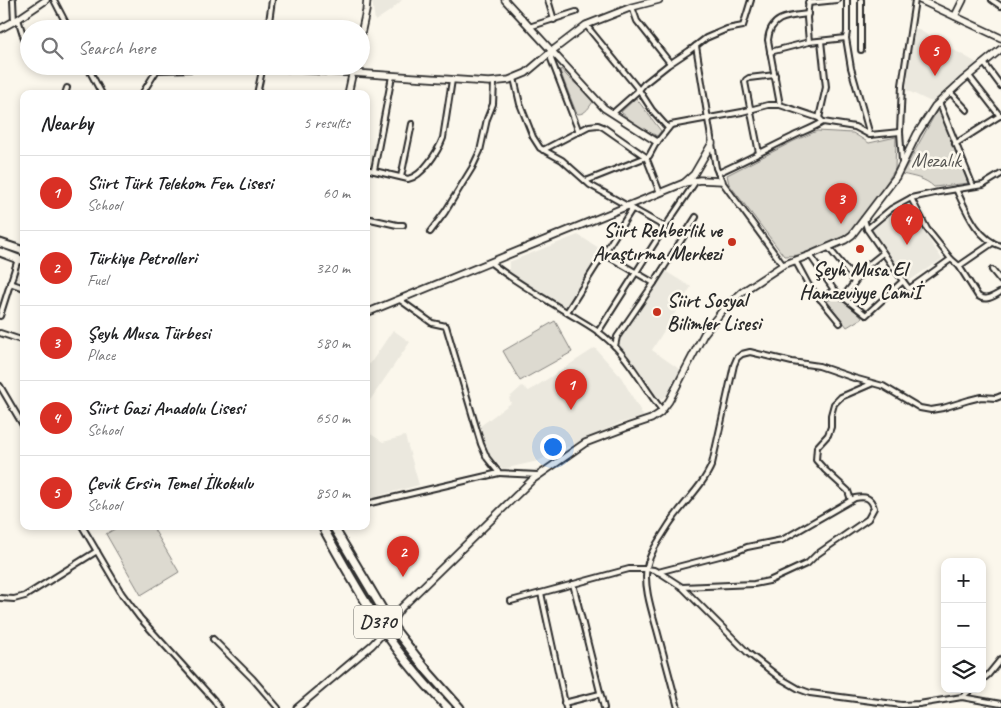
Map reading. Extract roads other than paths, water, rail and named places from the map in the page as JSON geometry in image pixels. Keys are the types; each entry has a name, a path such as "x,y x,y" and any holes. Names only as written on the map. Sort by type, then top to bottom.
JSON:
{"highway":[{"path":"0,243 20,250"},
{"path":"0,252 20,260"},
{"name":"D370","path":"324,530 372,614 397,649 448,708"},
{"name":"D370","path":"335,530 390,622 429,673 460,708"}],"street":[{"path":"13,0 16,20 20,30"},
{"path":"35,8 36,0"},
{"path":"0,29 46,0"},
{"path":"54,0 64,20"},
{"path":"269,20 272,0"},
{"path":"364,20 366,0"},
{"path":"505,0 604,108 657,142"},
{"path":"548,0 554,20"},
{"path":"370,74 494,82 509,80 526,74 586,25 632,7 659,0"},
{"path":"613,113 670,63 706,38 726,28 743,26 751,0"},
{"path":"809,42 808,2 837,0"},
{"path":"847,0 846,38 851,68 870,135"},
{"path":"861,0 861,50"},
{"path":"902,164 900,132 902,85 915,0"},
{"path":"920,0 1001,38"},
{"path":"955,16 963,0"},
{"path":"992,0 1001,6"},
{"path":"632,7 637,21 670,63"},
{"path":"529,27 576,12"},
{"path":"780,105 768,35 772,27 785,16 808,14"},
{"path":"586,25 668,128"},
{"path":"770,52 809,42 846,38"},
{"path":"819,118 826,87 821,41"},
{"path":"696,46 716,168 722,181 783,264"},
{"path":"297,708 372,645 385,631 401,608 538,475 585,443 650,419 660,413 669,401 704,334 722,311 742,292 783,264 845,240 852,234 896,177 917,134 935,106 1001,49"},
{"path":"552,51 551,60 579,132"},
{"path":"984,63 1001,86"},
{"path":"759,153 745,82 749,78 775,74"},
{"path":"92,75 100,90"},
{"path":"144,90 154,75"},
{"path":"258,90 261,75"},
{"path":"349,90 353,75"},
{"path":"374,170 392,76"},
{"path":"956,144 1000,115 969,76"},
{"path":"514,78 520,104 533,138 540,148 562,160 590,185 665,227"},
{"path":"370,170 408,178 414,178 420,173 435,154 443,138 452,80"},
{"path":"430,232 445,212 472,168 480,151 487,119 493,104 494,82"},
{"path":"950,92 967,110"},
{"path":"939,102 973,186"},
{"path":"586,181 649,156 654,145 671,124 751,110 768,105 780,105 819,118 823,122 855,127 870,135 900,132"},
{"path":"718,173 823,122"},
{"path":"401,177 412,124"},
{"path":"543,150 589,126 598,125 646,157 660,193"},
{"path":"684,183 694,174 712,143"},
{"path":"867,229 891,209 912,198 984,185 1001,174"},
{"path":"598,332 696,181"},
{"path":"370,311 629,208 684,183 722,181"},
{"path":"956,189 972,222 991,244 1001,246"},
{"path":"912,198 928,229 951,259 959,266 978,296 986,299 1001,292"},
{"path":"567,312 604,254 629,208"},
{"path":"615,346 618,337 696,217"},
{"path":"370,219 403,225"},
{"path":"864,219 867,229 910,289 951,259"},
{"path":"959,266 991,244"},
{"path":"828,247 850,274 854,283"},
{"path":"844,297 868,265 883,253"},
{"path":"604,254 654,283"},
{"path":"810,255 834,290 866,315 903,281"},
{"path":"795,260 808,284 840,323"},
{"path":"0,316 10,283 20,262"},
{"path":"491,263 507,276 606,337 632,367 662,410"},
{"path":"992,270 1001,281"},
{"path":"10,283 20,287"},
{"path":"820,299 834,290"},
{"path":"400,300 432,323 446,326 480,444 487,458 499,473"},
{"path":"0,333 20,340"},
{"path":"678,708 652,608 647,586 646,568 656,544 668,525 710,470 737,358 742,354 750,352 819,366 883,386 920,408 931,410 981,397 996,398 1001,396"},
{"path":"851,500 848,491 816,460 817,447 828,435 834,404 841,397 872,383"},
{"path":"0,386 20,420"},
{"path":"370,503 499,473 538,475"},
{"path":"658,572 735,552 747,547 782,540 854,498 868,498 872,502 874,508 868,519 816,555 808,563 769,581 754,584 682,587"},
{"path":"84,530 122,594 140,618 214,700 219,708"},
{"path":"0,598 14,599 25,596 97,551"},
{"path":"511,601 629,569 646,568 658,572 682,587 748,653 780,678 799,689 819,695 902,705 962,697 1001,704"},
{"path":"573,584 604,708"},
{"path":"541,593 566,708"},
{"path":"213,639 253,679 278,708"},
{"path":"986,677 1001,659"},
{"path":"962,697 967,693"},
{"path":"564,702 600,694"}],"place":[{"name":"Çevik Ersin Temel İlkokulu","path":"935,76"},
{"name":"Şeyh Musa Türbesi","path":"841,224"},
{"name":"Siirt Rehberlik ve Araştırma Merkezi","path":"732,242"},
{"name":"Siirt Gazi Anadolu Lisesi","path":"907,245"},
{"name":"Şeyh Musa El Hamzeviyye Camiİ","path":"860,249"},
{"name":"Siirt Sosyal Bilimler Lisesi","path":"657,312"},
{"name":"Siirt Türk Telekom Fen Lisesi","path":"571,410"},
{"name":"Türkiye Petrolleri","path":"403,577"}],"park label":[{"name":"Mezalık","path":"936,160"}]}
